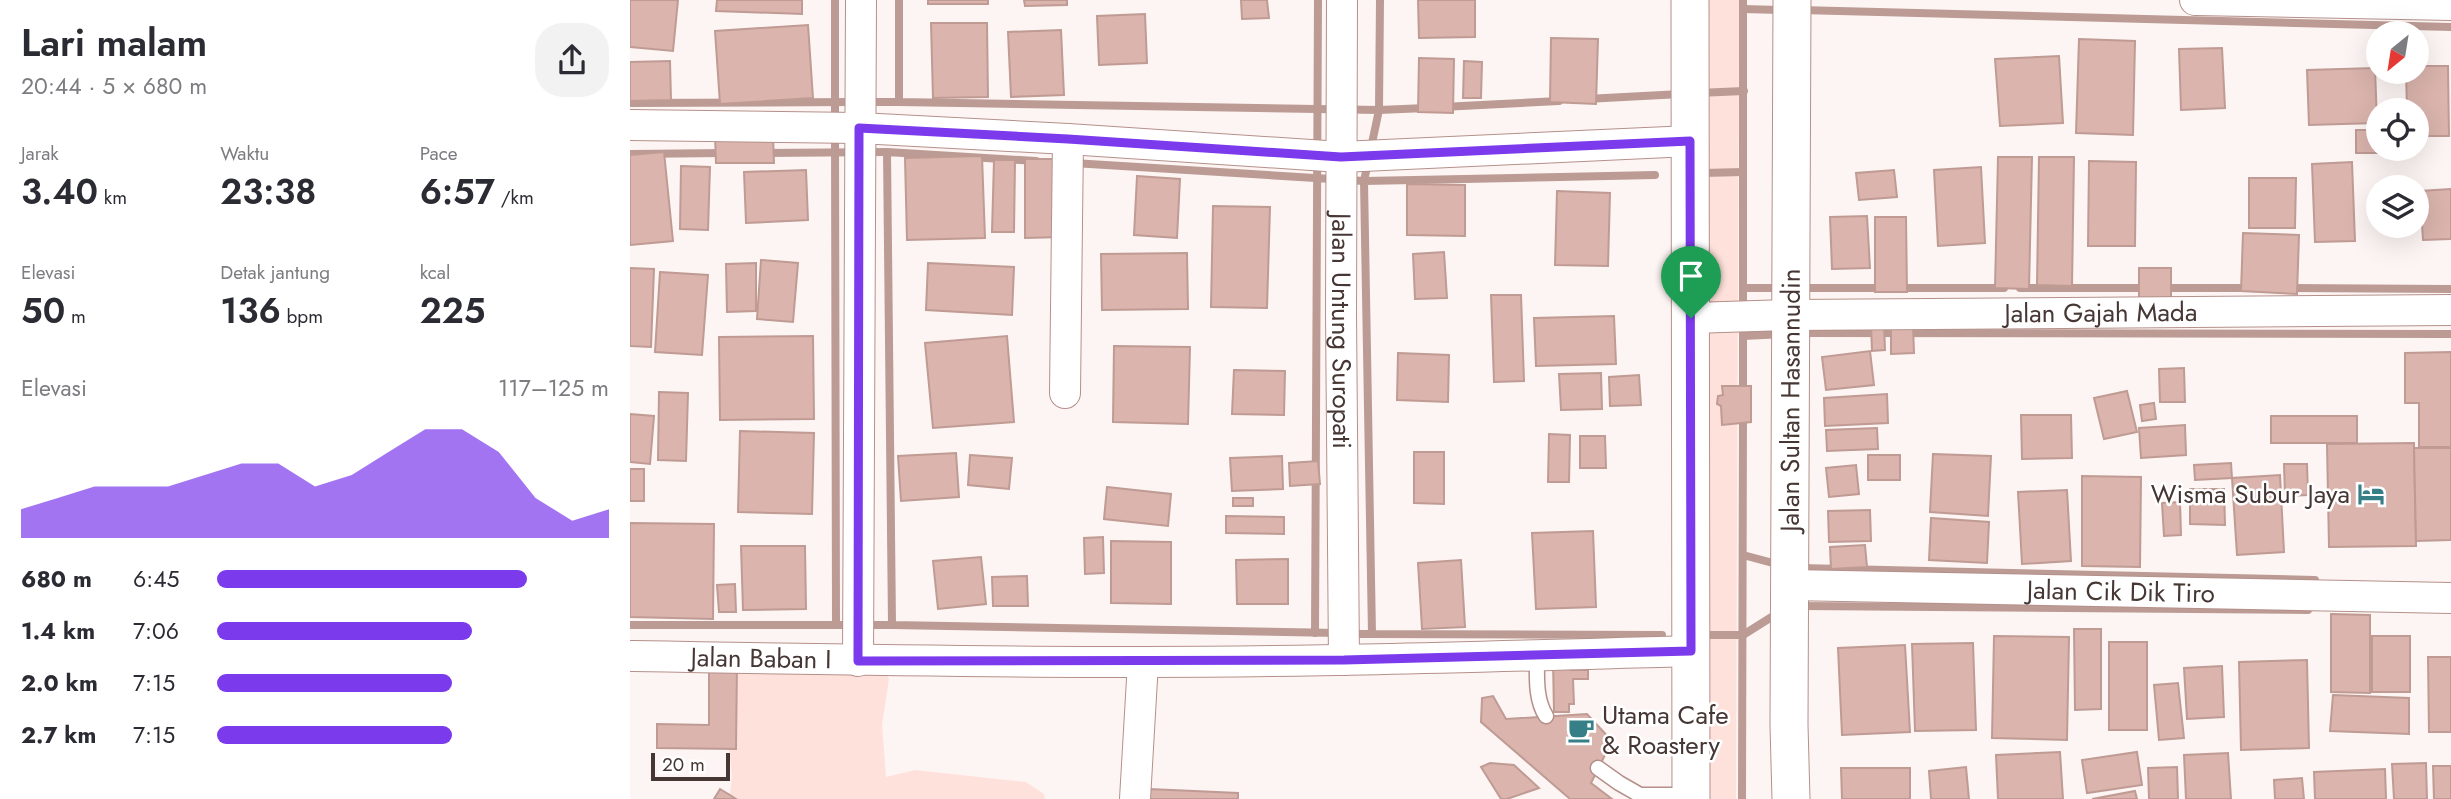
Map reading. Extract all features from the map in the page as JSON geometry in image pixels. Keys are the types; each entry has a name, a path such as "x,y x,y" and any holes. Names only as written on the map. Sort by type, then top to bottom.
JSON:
{"street":[{"path":"858,661 861,0"},
{"name":"Jalan Untung Suropati","path":"1342,0 1344,660"},
{"path":"1690,0 1691,797"},
{"name":"Jalan Sultan Hasannudin","path":"1791,799 1792,0"},
{"path":"2195,0 2451,5"},
{"path":"630,125 859,144 1068,139 1341,157 1690,141"},
{"path":"1066,393 1068,139"},
{"name":"Jalan Gajah Mada","path":"1691,318 2451,310"},
{"name":"Jalan Cik Dik Tiro","path":"1790,585 2451,598"},
{"name":"Jalan Baban I","path":"630,656 858,661 1143,662 1691,651"},
{"path":"1135,799 1143,662"}],"lane":[{"path":"1537,655 1537,689 1546,716"},
{"path":"1598,768 1640,795 1691,797"}],"shaded area":[{"path":"1697,0 1739,0 1736,799 1697,799"},
{"path":"737,662 884,669 889,679 882,725 886,777 915,770 1026,782 1044,794 1045,799 736,799 730,795 732,775 729,748"}],"building":[{"path":"630,0 678,0 673,51 630,47"},
{"path":"717,0 802,0 802,14 716,11"},
{"path":"928,0 988,0 988,4 928,4"},
{"path":"1024,0 1067,0 1067,5 1025,6"},
{"path":"1241,0 1267,0 1269,18 1242,19"},
{"path":"1418,0 1475,0 1475,37 1419,38"},
{"path":"1145,14 1147,63 1099,65 1097,16"},
{"path":"931,23 987,23 988,97 933,98"},
{"path":"808,25 813,98 720,104 715,31"},
{"path":"1061,30 1064,95 1011,97 1008,32"},
{"path":"1551,38 1598,39 1596,104 1550,102"},
{"path":"2079,39 2135,41 2133,135 2076,133"},
{"path":"2222,48 2225,108 2181,110 2179,49"},
{"path":"2059,56 2063,123 2000,126 1995,59"},
{"path":"1419,58 1454,59 1453,113 1418,112"},
{"path":"670,61 671,100 630,101 630,62"},
{"path":"1464,61 1482,62 1481,98 1463,98"},
{"path":"2429,66 2448,66 2449,136 2429,136 2429,98 2407,98 2406,84 2429,84"},
{"path":"2366,68 2366,84 2376,84 2376,98 2366,98 2366,123 2309,125 2307,70"},
{"path":"2356,130 2366,130 2366,153 2356,153"},
{"path":"715,135 773,135 774,163 716,163"},
{"path":"664,152 673,241 630,245 630,155"},
{"path":"982,156 985,238 907,240 905,158"},
{"path":"1998,157 2032,157 2029,289 1995,288"},
{"path":"2039,157 2074,157 2072,286 2037,285"},
{"path":"1025,159 1063,159 1064,237 1025,238"},
{"path":"994,160 1015,160 1014,232 992,232"},
{"path":"2089,161 2136,162 2135,246 2088,246"},
{"path":"2352,162 2355,241 2315,242 2312,164"},
{"path":"681,166 710,167 708,230 680,229"},
{"path":"1981,167 1985,243 1938,246 1934,170"},
{"path":"806,170 808,220 746,223 744,172"},
{"path":"1894,170 1897,197 1859,200 1856,173"},
{"path":"1137,176 1180,179 1177,238 1134,235"},
{"path":"2249,178 2296,178 2295,228 2249,228"},
{"path":"1407,184 1465,185 1465,236 1407,235"},
{"path":"2451,189 2451,239 2423,240 2429,238 2429,190"},
{"path":"1557,191 1610,193 1608,266 1555,265"},
{"path":"1213,206 1270,207 1267,308 1211,307"},
{"path":"1867,216 1870,268 1832,269 1830,217"},
{"path":"1875,217 1906,217 1907,292 1875,292"},
{"path":"2243,233 2299,235 2297,294 2241,291"},
{"path":"1444,252 1447,298 1415,299 1413,254"},
{"path":"1187,253 1188,309 1102,310 1101,254"},
{"path":"761,260 798,263 793,322 757,319"},
{"path":"756,263 756,311 727,312 726,264"},
{"path":"928,263 1014,267 1012,315 926,310"},
{"path":"630,268 654,269 651,347 630,346"},
{"path":"2139,268 2171,268 2171,298 2139,298"},
{"path":"660,272 708,275 702,355 655,352"},
{"path":"1491,295 1521,295 1524,381 1494,382"},
{"path":"1614,316 1616,364 1536,366 1534,318"},
{"path":"1884,323 1885,350 1872,351 1871,324"},
{"path":"1913,326 1914,353 1891,354 1891,327"},
{"path":"813,336 814,419 720,420 719,337"},
{"path":"1007,336 1014,422 933,428 925,343"},
{"path":"1114,346 1190,347 1188,424 1113,422"},
{"path":"1870,351 1874,385 1826,390 1822,357"},
{"path":"2451,352 2451,447 2419,447 2419,403 2405,403 2405,353"},
{"path":"1398,353 1449,355 1448,402 1397,400"},
{"path":"2184,368 2185,402 2160,402 2159,369"},
{"path":"1234,370 1285,371 1284,415 1232,414"},
{"path":"1601,373 1602,409 1561,410 1559,374"},
{"path":"1639,375 1641,405 1610,406 1609,377"},
{"path":"1722,386 1751,386 1751,422 1722,425 1721,406 1717,404 1718,396 1723,395"},
{"path":"2127,391 2137,432 2104,439 2094,398"},
{"path":"659,392 688,393 686,461 658,460"},
{"path":"1887,394 1888,423 1825,426 1824,398"},
{"path":"2154,403 2156,419 2142,421 2140,405"},
{"path":"630,414 654,416 650,464 630,462"},
{"path":"2021,415 2071,415 2072,458 2022,459"},
{"path":"2271,416 2357,416 2357,443 2271,443"},
{"path":"2185,425 2186,455 2141,458 2139,428"},
{"path":"1877,428 1878,449 1827,451 1826,430"},
{"path":"740,431 814,433 812,514 738,512"},
{"path":"1549,434 1570,435 1569,482 1548,482"},
{"path":"1580,436 1605,436 1606,468 1580,468"},
{"name":"Wisma Subur Jaya","path":"2414,443 2416,546 2329,547 2327,444"},
{"path":"2414,448 2451,448 2451,540 2416,541"},
{"path":"1414,452 1444,452 1444,504 1414,503"},
{"path":"956,453 959,497 901,501 898,456"},
{"path":"1933,454 1991,456 1988,516 1930,512"},
{"path":"970,455 1012,458 1009,489 968,485"},
{"path":"1868,455 1900,455 1900,480 1868,480"},
{"path":"1282,456 1283,489 1232,491 1230,458"},
{"path":"1318,461 1320,484 1290,486 1289,463"},
{"path":"2231,463 2232,478 2195,480 2194,465"},
{"path":"2284,464 2307,464 2308,495 2285,496"},
{"path":"1856,465 1859,494 1829,497 1826,468"},
{"path":"630,469 644,469 644,501 630,501"},
{"path":"2280,475 2284,552 2237,555 2232,478"},
{"path":"2082,476 2141,477 2140,567 2082,566"},
{"path":"1107,487 1171,494 1168,526 1104,519"},
{"path":"2190,489 2224,489 2225,525 2190,524"},
{"path":"2067,490 2071,561 2022,564 2018,492"},
{"path":"1233,498 1253,498 1253,506 1233,506"},
{"path":"2180,502 2181,535 2164,536 2162,503"},
{"path":"1870,510 1871,541 1829,542 1828,511"},
{"path":"1226,516 1284,517 1284,534 1226,533"},
{"path":"1931,518 1989,522 1987,563 1929,560"},
{"path":"630,523 714,524 713,619 630,617"},
{"path":"1593,531 1596,607 1536,609 1532,533"},
{"path":"1103,537 1104,573 1085,574 1084,538"},
{"path":"1111,541 1171,542 1171,604 1111,603"},
{"path":"1865,545 1867,567 1831,569 1830,547"},
{"path":"741,546 805,546 806,609 743,610"},
{"path":"981,557 986,604 938,609 933,561"},
{"path":"1288,559 1288,604 1237,604 1236,560"},
{"path":"1461,560 1465,627 1422,629 1418,563"},
{"path":"1027,576 1028,606 993,606 992,577"},
{"path":"735,584 736,612 719,612 717,585"},
{"path":"2331,614 2370,615 2370,693 2331,692"},
{"path":"2074,629 2101,629 2101,709 2075,710"},
{"path":"1994,636 2069,637 2067,740 1992,738"},
{"path":"2372,636 2410,636 2410,692 2372,692"},
{"path":"2109,642 2147,642 2147,730 2109,730"},
{"path":"1973,643 1976,730 1915,731 1912,644"},
{"path":"1905,645 1910,732 1842,735 1838,648"},
{"path":"2428,657 2451,657 2451,732 2429,732"},
{"path":"1570,659 1570,670 1588,670 1588,679 1573,679 1574,704 1569,704 1569,712 1554,712 1553,660"},
{"path":"2307,660 2309,748 2241,750 2239,662"},
{"path":"709,661 737,662 736,749 657,748 657,724 709,725"},
{"path":"2222,666 2224,717 2187,719 2184,668"},
{"path":"2178,683 2184,738 2159,740 2154,685"},
{"path":"2333,695 2409,698 2409,734 2330,731"},
{"path":"1493,696 1506,719 1587,714 1612,741 1591,783 1612,799 1570,799 1481,722 1482,698"},
{"path":"2060,752 2063,799 1998,799 1996,755"},
{"path":"2137,752 2142,785 2087,793 2082,760"},
{"path":"2228,753 2231,799 2186,799 2184,755"},
{"path":"1490,763 1514,765 1539,788 1501,799 1481,767"},
{"path":"2426,763 2427,799 2394,799 2392,764"},
{"path":"2433,766 2451,766 2451,799 2434,799"},
{"path":"1966,767 1969,799 1931,799 1929,771"},
{"path":"2177,767 2178,799 2149,799 2148,768"},
{"path":"1841,768 1910,768 1910,799 1842,799"},
{"path":"2385,769 2386,799 2315,799 2314,772"},
{"path":"2302,778 2304,799 2275,799 2274,780"},
{"path":"720,789 730,795 736,799 714,799"},
{"path":"1149,789 1238,793 1238,799 1148,799"},
{"path":"2135,791 2137,799 2092,799"}],"waterway":[{"path":"835,0 835,121"},
{"path":"899,0 899,102 1379,110 1364,181 1073,163"},
{"path":"1315,633 1318,0"},
{"path":"1380,0 1379,110 1426,108"},
{"path":"1743,0 1743,310"},
{"path":"1743,9 1783,10"},
{"path":"1800,10 2451,27"},
{"path":"1698,93 1744,91"},
{"path":"1586,99 1681,94"},
{"path":"1442,107 1559,101"},
{"path":"630,103 854,102"},
{"path":"867,102 899,102"},
{"path":"835,134 836,625"},
{"path":"764,153 887,152"},
{"path":"1036,161 887,152 892,625 1338,633"},
{"path":"630,154 726,153"},
{"path":"1703,173 1743,172"},
{"path":"1655,175 1364,181 1372,634 1662,635"},
{"path":"1743,288 1783,288"},
{"path":"1799,288 1885,288"},
{"path":"1897,288 2004,288"},
{"path":"2020,288 2147,288"},
{"path":"2160,288 2252,288"},
{"path":"2289,288 2451,289"},
{"path":"1743,322 1743,394"},
{"path":"1799,333 2451,334"},
{"path":"1743,336 1783,334"},
{"path":"1742,799 1743,413"},
{"path":"1743,555 1780,565"},
{"path":"1800,568 2315,580"},
{"path":"1800,606 2308,610"},
{"path":"1705,635 1743,635 1778,613"},
{"path":"630,625 892,625"},
{"path":"1351,634 1372,634"}],"place":[{"name":"Wisma Subur Jaya","path":"2371,494"},
{"name":"Utama Cafe & Roastery","path":"1581,730"}],"route":[{"path":"859,128 1341,157 1690,141 1691,318 1691,651 1344,660 858,661 859,128"}]}
